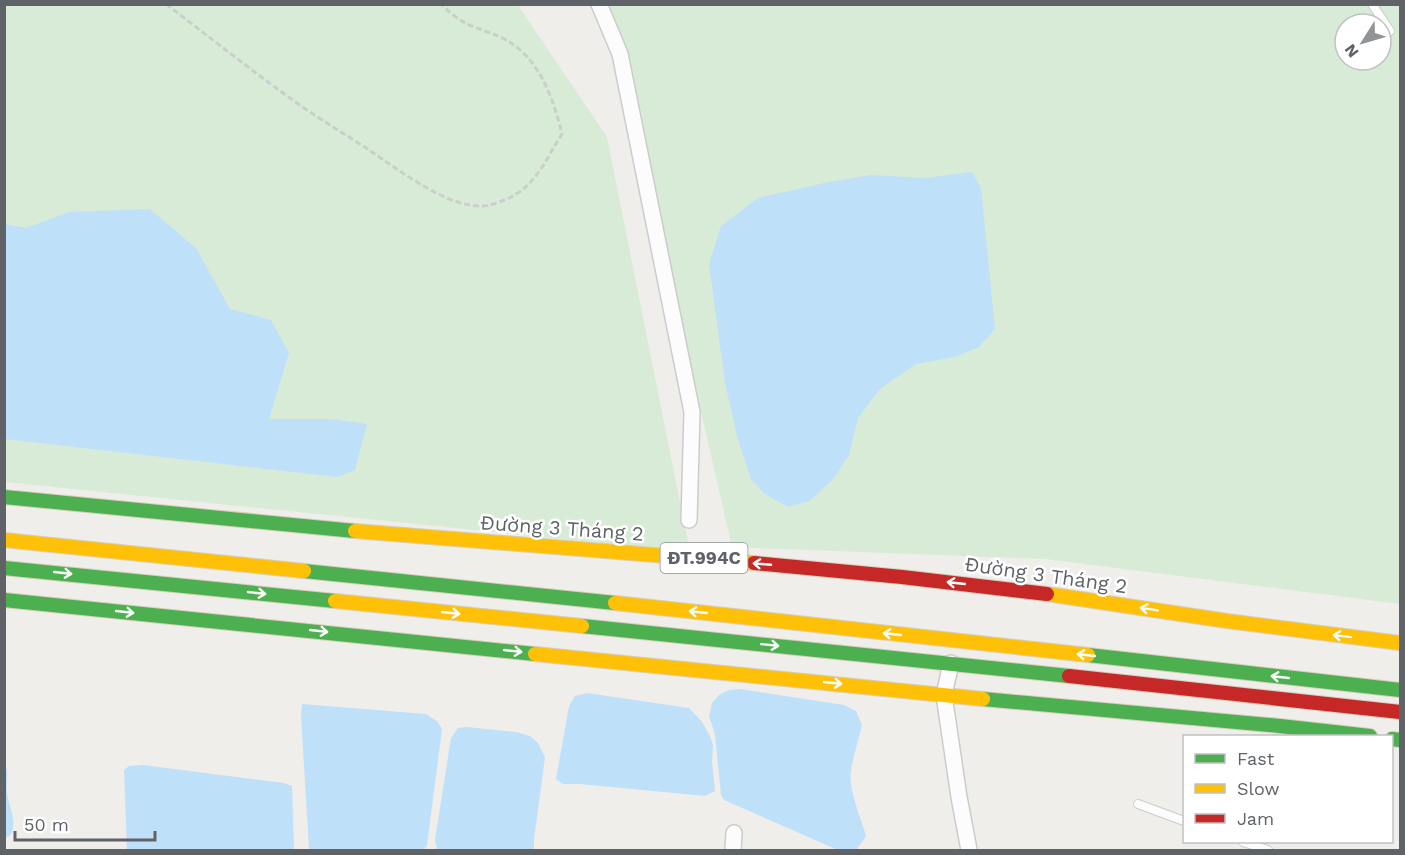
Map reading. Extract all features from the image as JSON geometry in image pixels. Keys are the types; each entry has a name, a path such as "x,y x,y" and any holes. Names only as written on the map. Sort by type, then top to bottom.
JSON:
{"main road":[{"name":"Đường 3 Tháng 2","path":"4,497 327,530 722,560 902,577 1030,591 1227,621 1401,643"},
{"path":"4,540 738,617 1401,690"},
{"path":"4,568 951,663 1401,712"},
{"path":"4,600 1361,735"}],"street":[{"path":"599,4 620,54 692,412 688,520"},
{"path":"951,663 944,695 969,850"},
{"path":"733,850 734,833"}],"lane":[{"path":"1138,804 1183,820"},
{"path":"1246,843 1268,850"}],"path":[{"path":"166,4 304,108 416,181 461,203 482,206 498,203 515,196 524,189 546,164 562,134 556,108 537,69 523,51 506,40 468,24 441,4"}],"green space":[{"path":"5,5 518,5 607,137 690,552 5,482"},
{"path":"608,5 1400,5 1400,604 1045,559 732,547"}],"water":[{"path":"972,172 981,188 995,329 979,347 955,357 916,364 880,389 858,418 849,455 834,478 810,501 788,507 765,494 751,479 738,440 725,383 709,264 721,226 758,198 824,183 871,175 925,178"},
{"path":"150,209 196,248 230,309 271,320 289,353 269,419 333,419 367,424 355,470 337,477 5,439 5,224 26,228 69,212"},
{"path":"740,689 844,705 856,711 862,725 853,759 851,778 853,795 866,836 857,849 838,850 724,800 721,795 715,734 709,716 712,703 719,695 729,690"},
{"path":"587,693 689,708 702,722 713,745 715,791 705,796 563,784 556,779 569,706 575,696"},
{"path":"302,704 426,714 437,721 442,729 427,845 424,850 310,850"},
{"path":"458,728 516,732 530,736 538,743 545,757 534,850 437,850 435,840 451,738"},
{"path":"5,763 13,827 9,836 5,838"},
{"path":"143,765 284,783 292,786 294,850 127,850 124,770 129,766"}],"traffic: fast":[{"path":"4,497 355,531"},
{"path":"4,568 335,601"},
{"path":"304,571 615,603"},
{"path":"4,600 535,654"},
{"path":"582,626 1069,676"},
{"path":"1088,655 1400,690"},
{"path":"983,699 1361,735"},
{"path":"1393,739 1400,740"}],"traffic: slow":[{"path":"355,531 754,563"},
{"path":"4,540 304,571"},
{"path":"1047,594 1227,621 1400,643"},
{"path":"335,601 582,626"},
{"path":"615,603 1088,655"},
{"path":"535,654 983,699"}],"traffic: jam":[{"path":"754,563 1047,594"},
{"path":"1069,676 1400,712"}]}
